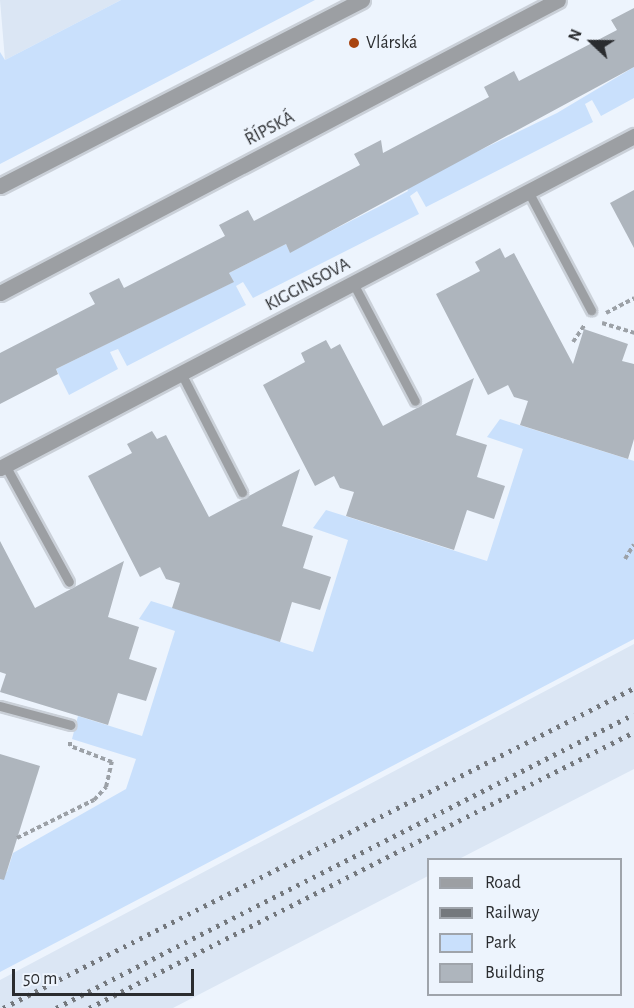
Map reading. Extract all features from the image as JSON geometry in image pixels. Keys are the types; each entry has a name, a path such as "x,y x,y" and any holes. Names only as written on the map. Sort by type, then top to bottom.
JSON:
{"street":[{"path":"0,186 362,0"},
{"name":"ŘÍPSKÁ","path":"0,294 558,0"},
{"name":"KIGGINSOVA","path":"2,466 634,136"}],"lane":[{"path":"528,190 591,310"},
{"path":"353,283 416,400"},
{"path":"181,373 242,492"},
{"path":"2,466 69,582"},
{"path":"0,706 71,725"}],"path":[{"path":"573,342 578,328 634,298"},
{"path":"594,320 634,333"},
{"path":"625,559 634,544"},
{"path":"17,838 94,800 106,787 112,762 70,746 71,725"}],"shaded area":[{"path":"0,0 121,0 5,60"},
{"path":"634,644 634,769 461,858 427,858 427,877 173,1008 0,1008 0,980"}],"green space":[{"path":"121,0 315,0 0,164 0,52 5,60"},
{"path":"634,67 634,98 601,116 592,100 585,104 593,122 426,207 417,191 410,196 419,214 253,298 243,282 236,286 246,305 127,366 118,349 110,352 118,369 69,395 56,369 233,282 229,273 286,244 290,252 382,205 408,191 406,186 557,113"},
{"path":"500,419 634,461 634,639 0,972 0,870 7,872 13,853 126,789 136,759 72,739 78,716 142,736 175,631 139,619 151,601 313,652 348,540 313,528 326,510 487,561 523,449 487,437"}],"building":[{"path":"634,8 634,67 290,253 286,244 229,273 234,282 56,369 58,374 0,404 0,353 95,304 89,293 119,278 124,288 225,236 219,225 248,210 254,221 360,165 354,154 381,140 383,153 489,97 484,87 514,71 519,81 617,30 611,20"},
{"path":"634,190 634,248 610,203"},
{"path":"500,248 505,258 514,253 573,364 584,329 628,344 622,361 634,364 634,439 628,459 520,425 528,401 514,397 508,385 488,395 436,294 480,271 475,262"},
{"path":"326,340 331,349 340,344 383,426 474,378 456,435 487,445 477,477 505,486 494,519 467,510 454,550 346,516 354,492 340,488 334,476 315,486 263,385 305,362 301,353"},
{"path":"152,431 157,439 166,435 209,517 300,469 282,526 313,536 303,568 331,577 320,610 292,602 280,642 172,608 180,583 166,579 160,567 140,577 88,476 132,453 127,444"},
{"path":"0,541 35,608 124,561 108,617 139,627 129,659 157,668 146,701 118,693 108,725 0,692 6,674 0,672"},
{"path":"0,754 40,766 4,880 0,879"}],"railway":[{"path":"3,1008 634,688"},
{"path":"56,1008 634,714"},
{"path":"89,1008 634,732"}],"place":[{"name":"Vlárská","path":"354,43"}]}
